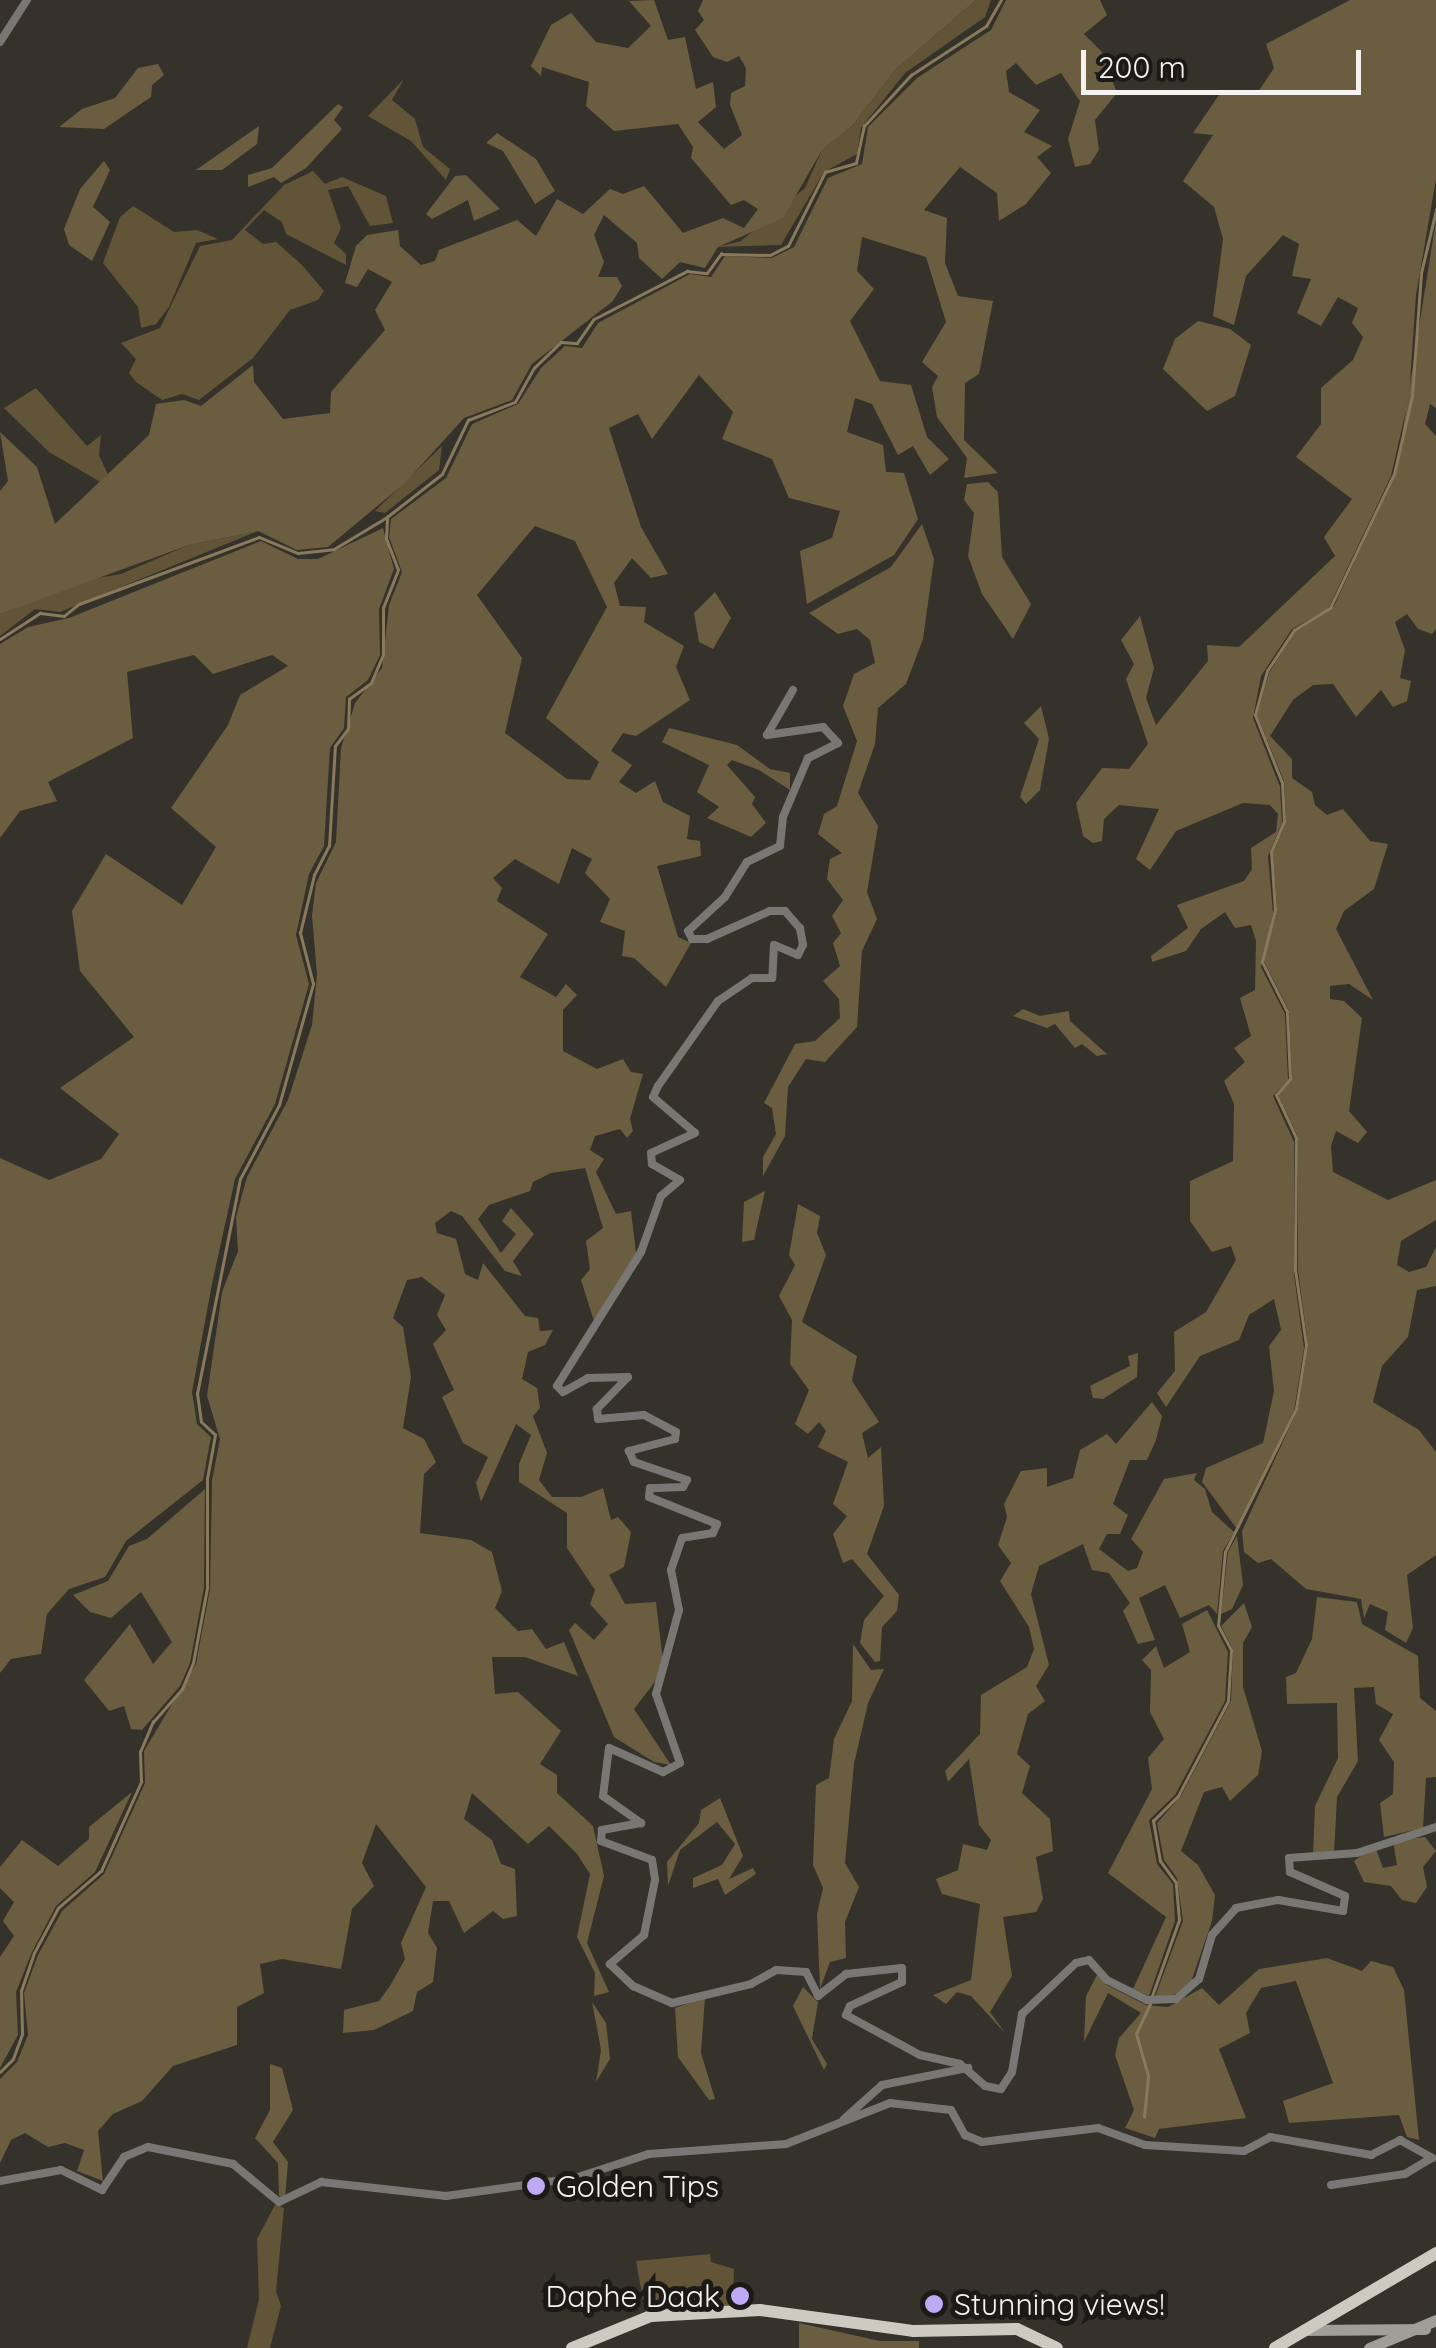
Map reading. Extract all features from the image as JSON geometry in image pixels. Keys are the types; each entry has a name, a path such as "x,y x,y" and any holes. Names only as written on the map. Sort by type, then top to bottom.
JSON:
{"highway":[{"path":"1276,2348 1298,2330 1436,2253"},
{"path":"572,2348 651,2316 760,2310 913,2332 1018,2329 1057,2348"}],"main road":[{"path":"1369,2348 1425,2329 1436,2320"},
{"path":"1298,2330 1425,2329"}],"street":[{"path":"0,42 26,0"},
{"path":"793,690 767,736 823,728 838,743 808,758 783,817 780,846 748,862 724,897 688,931 692,939 707,939 770,911 785,910 800,928 803,945 798,955 774,945 772,978 752,978 718,1001 658,1086 653,1097 695,1133 650,1153 652,1164 680,1180 661,1196 641,1252 557,1386 563,1392 588,1378 628,1377 597,1409 598,1419 644,1415 676,1432 675,1439 629,1450 634,1462 687,1480 683,1487 650,1488 649,1497 717,1524 713,1533 682,1538 672,1570 678,1610 656,1694 680,1763 663,1772 608,1748 603,1796 641,1823 602,1830 601,1842 652,1860 655,1880 644,1935 610,1964 644,1993 672,2003 752,1984 776,1970 806,1972 818,1996 846,1974 902,1968 902,1982 850,2006 846,2015 920,2055 968,2068 991,2089 1007,2086 1022,2014 1076,1963 1089,1960 1107,1980 1147,2000 1176,1999 1199,1979 1212,1935 1236,1908 1278,1900 1343,1910 1344,1896 1290,1872 1289,1858 1357,1853 1436,1827"},
{"path":"838,2126 882,2085 968,2068"},
{"path":"0,2181 61,2170 102,2190 124,2157 148,2147 233,2164 279,2202 321,2182 446,2196 575,2178 648,2154 786,2144 890,2103 951,2110 966,2135 982,2142 1098,2128 1146,2145 1244,2152 1270,2137 1371,2155 1400,2140 1434,2157"},
{"path":"1331,2186 1404,2174 1434,2157"}],"shaded area":[{"path":"654,0 668,40 685,37 696,89 713,82 716,107 698,122 724,149 742,135 730,105 731,93 745,86 746,68 739,56 727,62 713,57 695,30 704,20 698,11 703,0 976,0 896,69 852,126 822,150 783,218 718,247 705,268 680,262 662,279 639,258 637,243 604,215 594,235 604,262 598,277 617,277 622,286 613,301 532,364 512,400 464,418 405,483 328,547 297,550 258,531 189,545 0,614 0,491 8,481 0,432 37,467 55,524 149,435 156,404 184,400 201,406 253,365 254,382 283,419 330,413 331,392 385,330 375,310 392,282 368,269 357,287 345,283 356,246 367,235 398,230 400,246 421,265 435,261 439,250 517,220 536,236 557,199 583,214 610,189 623,194 644,186 683,233 723,218 744,228 758,209 744,200 731,205 691,158 693,147 678,124 614,131 586,106 589,82 542,67 541,76 531,66 551,25 571,13 596,42 628,48 651,26 629,1"},
{"path":"976,0 991,0 985,17 905,73 861,128 857,154 824,172 781,245 717,247 741,241 805,188 822,150 852,126 896,69"},
{"path":"1006,0 1100,0 1107,15 1084,34 1102,52 1117,93 1095,120 1099,150 1090,164 1075,167 1068,139 1080,101 1061,73 1036,85 1016,63 1006,71 1009,92 1040,110 1024,132 1052,146 1037,157 1051,173 1026,204 999,221 997,193 960,167 924,210 947,218 945,263 958,296 993,301 979,374 965,383 964,440 998,473 964,478 967,458 937,417 932,387 938,376 922,362 946,322 926,257 862,237 857,271 874,289 850,321 880,381 911,385 927,437 949,459 930,475 913,446 898,455 872,404 855,398 847,432 883,445 886,472 904,473 918,519 894,555 807,604 800,551 832,538 840,511 789,498 772,459 722,439 733,412 699,375 652,439 638,414 609,428 641,527 668,574 651,578 632,558 614,583 620,606 646,607 644,622 684,646 676,667 690,700 636,736 623,733 611,751 632,765 619,782 636,793 655,781 663,802 690,816 687,839 700,841 701,856 657,866 678,937 691,943 666,987 634,958 622,956 625,931 600,922 610,899 585,873 592,859 572,848 559,884 515,859 493,878 502,888 497,901 548,934 520,977 556,997 566,984 577,995 563,1010 563,1051 597,1069 623,1059 631,1072 643,1074 630,1119 633,1131 627,1138 620,1129 595,1136 590,1150 604,1159 596,1172 616,1214 631,1211 636,1253 594,1321 581,1280 590,1269 586,1241 603,1228 585,1168 551,1173 533,1182 530,1191 489,1205 478,1219 501,1253 516,1234 502,1221 511,1208 534,1234 513,1261 522,1276 505,1271 462,1216 451,1211 435,1223 437,1233 456,1239 465,1274 478,1280 483,1263 525,1316 538,1318 540,1331 553,1330 545,1345 528,1352 522,1379 537,1388 540,1408 533,1416 547,1453 539,1480 552,1497 581,1497 603,1488 611,1520 618,1517 631,1532 624,1567 609,1575 625,1604 656,1602 664,1670 634,1709 671,1765 654,1762 614,1737 569,1630 575,1623 594,1640 608,1624 590,1604 595,1590 567,1548 567,1513 519,1482 519,1464 531,1435 516,1424 481,1502 476,1483 488,1457 463,1443 442,1397 454,1390 433,1344 446,1330 437,1315 445,1295 422,1277 407,1280 393,1318 403,1327 411,1377 403,1428 424,1439 436,1462 424,1474 420,1533 471,1540 492,1552 502,1591 495,1608 518,1631 532,1629 546,1649 564,1642 578,1676 525,1657 492,1657 495,1694 518,1692 561,1731 540,1764 557,1775 557,1793 593,1826 604,1876 587,1943 609,1992 594,1996 595,1973 577,1937 590,1874 577,1854 549,1826 528,1844 472,1793 464,1819 492,1840 501,1864 515,1869 517,1916 503,1919 493,1911 464,1933 449,1901 433,1901 428,1933 437,1948 433,1982 417,1992 413,2011 374,2030 343,2033 344,2010 379,2001 390,1986 405,1959 401,1943 426,1887 376,1824 362,1863 374,1886 352,1909 341,1969 282,1959 260,1964 264,1993 237,2007 237,2045 173,2066 142,2101 113,2114 98,2131 103,2181 77,2171 84,2150 65,2143 48,2147 25,2133 11,2140 0,2163 0,2079 17,2062 28,2035 24,1993 38,1955 62,1911 104,1874 145,1783 144,1751 196,1664 210,1589 212,1480 220,1439 207,1396 222,1292 238,1251 236,1217 247,1177 288,1100 312,1025 317,975 312,915 316,883 336,842 341,748 355,703 382,668 389,605 402,572 389,537 391,519 446,478 472,424 518,404 541,368 565,346 582,348 598,323 690,274 711,277 725,256 772,258 794,247 828,178 862,164 868,127 917,78 991,30","holes":["535,526 575,541 607,607 546,718 599,762 590,780 567,779 505,733 522,658 477,595"]},
{"path":"1350,0 1436,0 1436,179 1416,295 1409,397 1391,476 1328,609 1292,629 1261,676 1253,718 1280,787 1282,823 1268,856 1273,913 1261,967 1285,1014 1288,1080 1273,1096 1294,1142 1294,1275 1304,1348 1294,1411 1237,1529 1202,1482 1206,1468 1263,1443 1274,1391 1269,1346 1281,1330 1274,1299 1249,1315 1239,1340 1200,1356 1166,1407 1157,1393 1175,1371 1174,1332 1206,1312 1236,1260 1231,1246 1212,1252 1190,1221 1190,1181 1233,1161 1234,1104 1224,1081 1245,1062 1234,1048 1251,1036 1240,998 1255,990 1256,941 1251,925 1235,928 1225,912 1201,929 1186,951 1152,962 1151,956 1188,928 1177,905 1244,881 1252,869 1251,848 1276,832 1278,814 1270,805 1243,803 1176,831 1150,870 1136,859 1159,809 1119,805 1104,819 1102,841 1093,843 1083,836 1076,803 1102,768 1129,769 1148,744 1126,679 1134,664 1121,640 1140,616 1154,668 1146,698 1156,725 1208,661 1207,645 1239,647 1335,556 1324,537 1352,499 1296,457 1321,424 1321,388 1353,360 1363,337 1352,323 1358,308 1338,297 1321,326 1297,313 1311,279 1292,276 1299,244 1283,235 1246,276 1234,325 1213,316 1223,239 1214,207 1183,181 1213,135 1193,133 1221,92 1256,95 1274,68 1266,44"},
{"path":"158,64 164,75 152,85 151,97 104,129 59,127 82,109 115,98 138,68"},
{"path":"404,79 392,100 415,119 423,147 450,169 446,180 411,141 368,116"},
{"path":"338,104 343,107 334,120 342,129 306,168 281,183 274,177 248,187 248,175 272,168"},
{"path":"259,126 257,144 222,170 196,170"},
{"path":"497,133 536,159 555,191 535,204 503,151 486,143"},
{"path":"104,161 110,170 93,207 110,222 92,261 69,245 64,229 80,189"},
{"path":"313,171 325,184 342,177 386,196 393,223 370,226 348,186 328,190 341,228 334,243 346,254 346,265 286,234 282,222 264,210 245,230 263,244 276,242 302,265 324,291 318,300 290,310 253,358 199,400 182,394 162,400 136,382 129,373 136,359 121,343 160,328 200,246 232,240 284,185"},
{"path":"466,175 500,209 474,221 468,200 432,219 426,214 455,176"},
{"path":"133,206 174,232 197,230 218,239 196,243 169,307 156,324 141,328 138,307 103,263 120,217"},
{"path":"1436,220 1436,408 1430,404 1425,424 1436,436 1436,629 1432,634 1418,629 1407,614 1395,622 1405,650 1400,678 1411,681 1407,701 1393,707 1381,690 1356,717 1333,684 1313,685 1293,700 1270,736 1292,759 1292,778 1312,792 1315,805 1327,815 1343,809 1370,841 1388,844 1374,889 1344,911 1336,929 1373,1000 1349,984 1330,986 1330,999 1344,1001 1362,1018 1349,1111 1367,1132 1358,1143 1336,1131 1331,1146 1333,1172 1388,1200 1436,1180 1436,1220 1401,1241 1397,1265 1409,1272 1426,1267 1436,1247 1436,1286 1417,1290 1408,1337 1382,1366 1373,1402 1419,1430 1436,1452 1436,1555 1407,1575 1413,1628 1406,1643 1385,1630 1388,1612 1370,1604 1364,1618 1361,1599 1306,1589 1271,1559 1258,1563 1244,1552 1242,1531 1298,1409 1308,1345 1298,1270 1298,1137 1278,1095 1292,1079 1289,1011 1264,961 1277,909 1273,853 1286,821 1284,781 1257,715 1269,673 1295,631 1334,606 1396,473"},
{"path":"1198,321 1230,329 1251,345 1235,396 1207,411 1163,369 1175,339"},
{"path":"36,388 87,446 101,435 99,455 109,477 102,483 49,452 4,408"},
{"path":"442,446 439,470 385,513 375,511"},
{"path":"988,482 998,492 1002,557 1031,604 1013,639 982,594 968,556 974,513 964,500 967,484"},
{"path":"922,524 934,559 923,639 906,684 878,708 875,744 858,793 878,826 867,892 877,919 862,951 857,1027 825,1062 806,1059 788,1087 785,1136 763,1176 763,1157 776,1134 772,1108 764,1103 795,1044 815,1041 840,1018 839,999 823,981 840,966 833,943 841,933 832,916 843,900 827,879 830,859 842,853 818,834 824,814 837,806 857,741 843,706 854,674 875,663 870,640 857,629 838,634 809,613 891,567"},
{"path":"383,528 394,569 379,609 380,655 368,680 346,697 344,728 330,748 324,846 309,874 296,935 309,984 275,1104 235,1179 212,1284 192,1392 197,1424 211,1437 203,1480 126,1541 105,1577 69,1589 47,1614 41,1654 11,1659 0,1673 0,1158 49,1180 101,1159 119,1134 60,1088 134,1037 80,971 72,911 106,854 182,905 216,847 171,808 228,725 240,695 288,666 272,655 213,674 194,655 127,672 133,738 48,782 57,801 20,811 0,838 0,644 28,627 69,618 261,541 298,559 318,559"},
{"path":"258,531 60,612 35,609 0,636 0,614 76,582 121,574 189,545"},
{"path":"715,592 731,618 713,649 699,642 694,613"},
{"path":"1041,706 1049,739 1040,790 1026,804 1020,797 1039,739 1024,723"},
{"path":"669,728 737,745 770,769 790,773 790,790 759,770 732,760 727,765 755,797 752,804 766,823 751,837 707,818 719,807 697,792 709,765 662,742"},
{"path":"1023,1009 1040,1016 1069,1011 1070,1021 1107,1054 1097,1056 1082,1044 1075,1048 1055,1024 1047,1028 1013,1016"},
{"path":"765,1191 754,1240 742,1242 744,1202"},
{"path":"798,1204 820,1216 817,1233 826,1255 802,1322 857,1356 852,1381 879,1422 862,1433 868,1458 881,1447 884,1506 867,1554 899,1595 897,1611 882,1627 880,1661 875,1662 860,1643 864,1620 884,1596 852,1559 843,1563 833,1534 847,1516 833,1504 848,1462 818,1447 826,1431 819,1422 808,1434 795,1424 809,1390 790,1364 792,1320 779,1296 795,1265 789,1255"},
{"path":"1138,1353 1137,1377 1103,1399 1093,1398 1090,1386 1130,1366 1128,1356"},
{"path":"1152,1402 1162,1416 1156,1440 1147,1460 1130,1460 1113,1504 1128,1515 1120,1534 1107,1534 1099,1549 1128,1571 1137,1568 1143,1552 1131,1539 1164,1479 1197,1473 1194,1480 1205,1489 1212,1512 1234,1532 1223,1551 1217,1614 1209,1605 1180,1618 1165,1585 1139,1598 1155,1640 1138,1644 1123,1611 1130,1603 1109,1573 1092,1570 1083,1544 1039,1566 1031,1594 1049,1665 1036,1686 1045,1701 1028,1714 1017,1754 1030,1766 1022,1793 1050,1819 1053,1851 1036,1857 1043,1899 1036,1912 1003,1917 1012,1976 990,2012 1006,2034 971,1996 957,1992 946,2004 933,1995 971,1980 980,1904 942,1894 936,1879 958,1870 963,1844 987,1850 991,1840 979,1825 969,1759 948,1782 945,1771 980,1734 981,1695 1027,1667 1034,1649 1029,1627 1000,1581 1011,1563 998,1545 1007,1517 1004,1504 1021,1471 1047,1468 1047,1487 1073,1478 1080,1450 1107,1434 1116,1444"},
{"path":"205,1489 204,1588 190,1663 180,1686 142,1730 131,1729 124,1706 109,1711 84,1680 130,1624 153,1664 172,1642 141,1592 111,1618 90,1612 73,1595 108,1581 129,1546 147,1539"},
{"path":"1237,1536 1243,1585 1232,1609 1221,1614 1228,1552"},
{"path":"1317,1597 1357,1602 1362,1624 1418,1656 1420,1698 1436,1711 1436,1777 1426,1778 1423,1828 1384,1837 1380,1803 1393,1794 1394,1762 1379,1740 1393,1714 1376,1704 1374,1687 1354,1688 1358,1761 1337,1797 1334,1854 1313,1855 1315,1806 1338,1758 1337,1703 1287,1704 1286,1677 1296,1673 1312,1639"},
{"path":"1244,1603 1252,1627 1243,1643 1243,1687 1262,1751 1258,1775 1230,1801 1222,1787 1204,1792 1181,1851 1198,1865 1215,1895 1212,1921 1190,1985 1168,1998 1155,1997 1183,1921 1177,1878 1164,1860 1157,1823 1181,1796 1231,1701 1233,1649 1221,1626"},
{"path":"1207,1610 1228,1652 1225,1701 1175,1795 1149,1820 1157,1864 1173,1884 1175,1921 1149,1996 1133,1989 1166,1917 1108,1873 1152,1789 1148,1758 1164,1739 1150,1712 1151,1670 1142,1660 1156,1646 1164,1668 1190,1652 1182,1624"},
{"path":"853,1644 871,1670 884,1669 868,1703 854,1764 845,1863 859,1887 845,1922 846,1958 830,1962 820,1989 817,1914 823,1888 813,1865 816,1785 829,1778 834,1739 852,1701"},
{"path":"132,1792 95,1872 56,1906 32,1952 16,1992 18,2035 0,2068 0,1957 14,1936 3,1921 14,1902 0,1888 0,1867 22,1840 58,1866 89,1839 89,1827"},
{"path":"720,1798 743,1856 729,1879 753,1868 756,1874 725,1895 718,1879 693,1888 693,1878 722,1865 735,1844 717,1822 680,1850 668,1886 667,1862 699,1823 701,1810"},
{"path":"1425,1837 1436,1851 1423,1867 1427,1887 1416,1903 1402,1900 1391,1886 1364,1882 1354,1861 1375,1846 1383,1868 1397,1865 1393,1841"},
{"path":"1327,1958 1362,1971 1371,1961 1393,1967 1404,1990 1419,2140 1407,2137 1399,2115 1289,2123 1283,2101 1333,2083 1296,1981 1261,1988 1246,2013 1250,2033 1219,2049 1246,2118 1159,2129 1155,2138 1125,2128 1134,2110 1115,2055 1119,2038 1141,2013 1108,1993 1084,2042 1086,1996 1098,1973 1105,1984 1146,2005 1168,2007 1202,1988 1219,2005 1259,1969"},
{"path":"803,1987 818,2002 812,2039 827,2064 824,2070 793,2006"},
{"path":"705,1997 701,2053 715,2099 709,2100 678,2057 675,2008"},
{"path":"592,2002 606,2023 610,2059 596,2082 601,2050"},
{"path":"270,2064 282,2068 293,2110 273,2142 288,2162 285,2199 279,2196 278,2163 255,2138 270,2110"},
{"path":"275,2205 284,2208 276,2291 281,2306 270,2348 247,2348 259,2299 257,2239"},
{"path":"710,2254 711,2262 734,2269 733,2306 645,2311 636,2261"},
{"path":"799,2323 880,2341 919,2341 919,2348 799,2348"}],"waterway":[{"path":"0,639 40,613 64,616 79,604 259,537 298,553 334,549 387,517 442,474 468,420 515,402 534,368 561,342 577,343 594,319 687,271 707,273 721,254 770,255 788,246 825,172 856,163 864,126 911,75 986,26 1001,0"},
{"path":"1152,1996 1179,1920 1176,1883 1160,1861 1153,1821 1178,1796 1228,1701 1231,1650 1218,1626 1225,1552 1296,1409 1306,1345 1295,1270 1296,1138 1276,1095 1290,1079 1287,1012 1262,962 1275,910 1271,852 1284,821 1282,783 1255,715 1267,671 1294,630 1330,608 1394,474 1412,396 1421,273 1436,210"},
{"path":"0,2072 13,2059 22,2034 21,1991 34,1953 58,1908 101,1871 141,1782 140,1752 153,1722 182,1689 193,1663 207,1588 207,1479 215,1435 201,1422 197,1394 240,1179 279,1105 313,984 300,933 314,875 329,846 335,746 348,729 349,699 371,683 383,655 383,608 398,570 386,539 387,517"},
{"path":"1144,2117 1148,2076 1136,2034 1150,2004"}],"place":[{"name":"Golden Tips","path":"536,2186"},
{"name":"Daphe Daak","path":"740,2296"},
{"name":"Stunning views!","path":"934,2304"}]}
